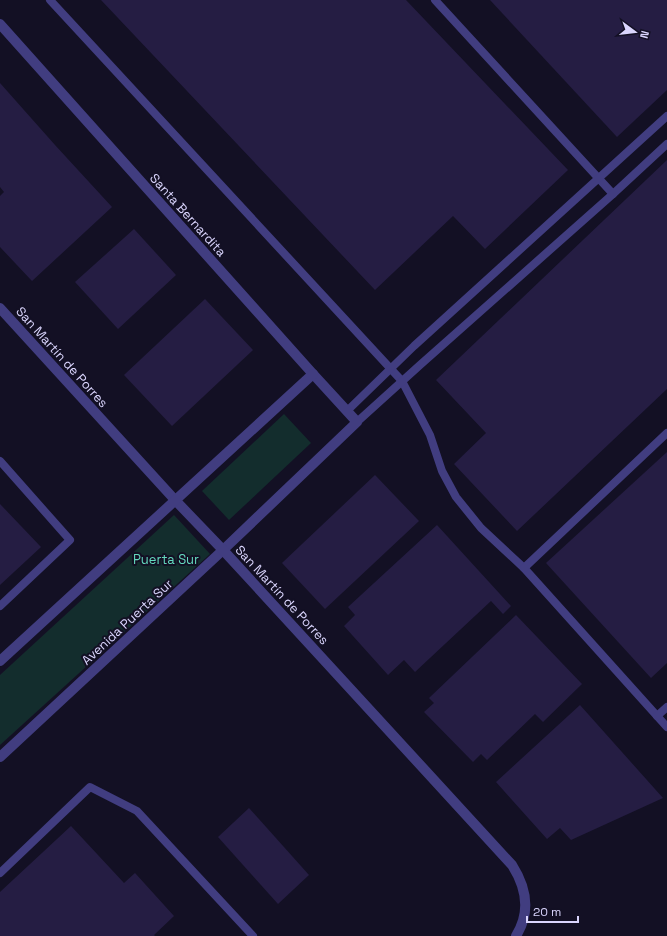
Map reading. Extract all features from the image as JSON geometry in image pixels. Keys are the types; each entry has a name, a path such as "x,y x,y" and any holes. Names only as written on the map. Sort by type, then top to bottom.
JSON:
{"street":[{"name":"Santa Bernardita","path":"0,24 357,422"},
{"name":"San Martín de Porres","path":"0,308 512,865 519,875 525,897 525,909 522,922 516,936"},
{"path":"0,661 313,374"},
{"name":"Avenida Puerta Sur","path":"0,757 223,550 357,422"}],"lane":[{"path":"50,0 391,368 402,381 430,435 442,471 456,497 481,528 524,568 667,728"},
{"path":"435,0 613,194"},
{"path":"347,411 420,341 667,116"},
{"path":"357,422 667,144"},
{"path":"524,568 667,433"},
{"path":"0,461 70,540 0,606"},
{"path":"656,716 667,707"},
{"path":"0,873 90,787 137,811 253,936"}],"green space":[{"path":"284,414 311,443 229,520 202,491"},
{"name":"Puerta Sur","path":"174,515 210,554 0,745 0,675"}],"building":[{"path":"101,0 406,0 568,170 485,249 453,216 375,290"},
{"path":"490,0 667,0 667,90 617,137"},
{"path":"0,83 112,207 32,281 0,247 0,196 4,192 0,187"},
{"path":"667,160 667,389 517,531 454,464 486,433 436,380"},
{"path":"134,229 176,275 118,329 75,282"},
{"path":"205,299 253,350 172,426 124,375"},
{"path":"667,452 667,663 651,678 546,563"},
{"path":"375,475 419,521 325,609 282,563"},
{"path":"0,504 41,547 0,585"},
{"path":"437,525 511,606 503,614 491,601 415,672 404,660 388,675 344,626 355,615 348,607"},
{"path":"516,615 582,684 543,722 535,714 487,760 481,754 473,762 424,712 434,703 429,698"},
{"path":"580,705 663,798 571,840 560,828 547,839 496,782"},
{"path":"249,808 309,875 278,904 218,837"},
{"path":"71,826 124,883 135,873 174,916 154,935 155,936 0,936 0,892"}]}
